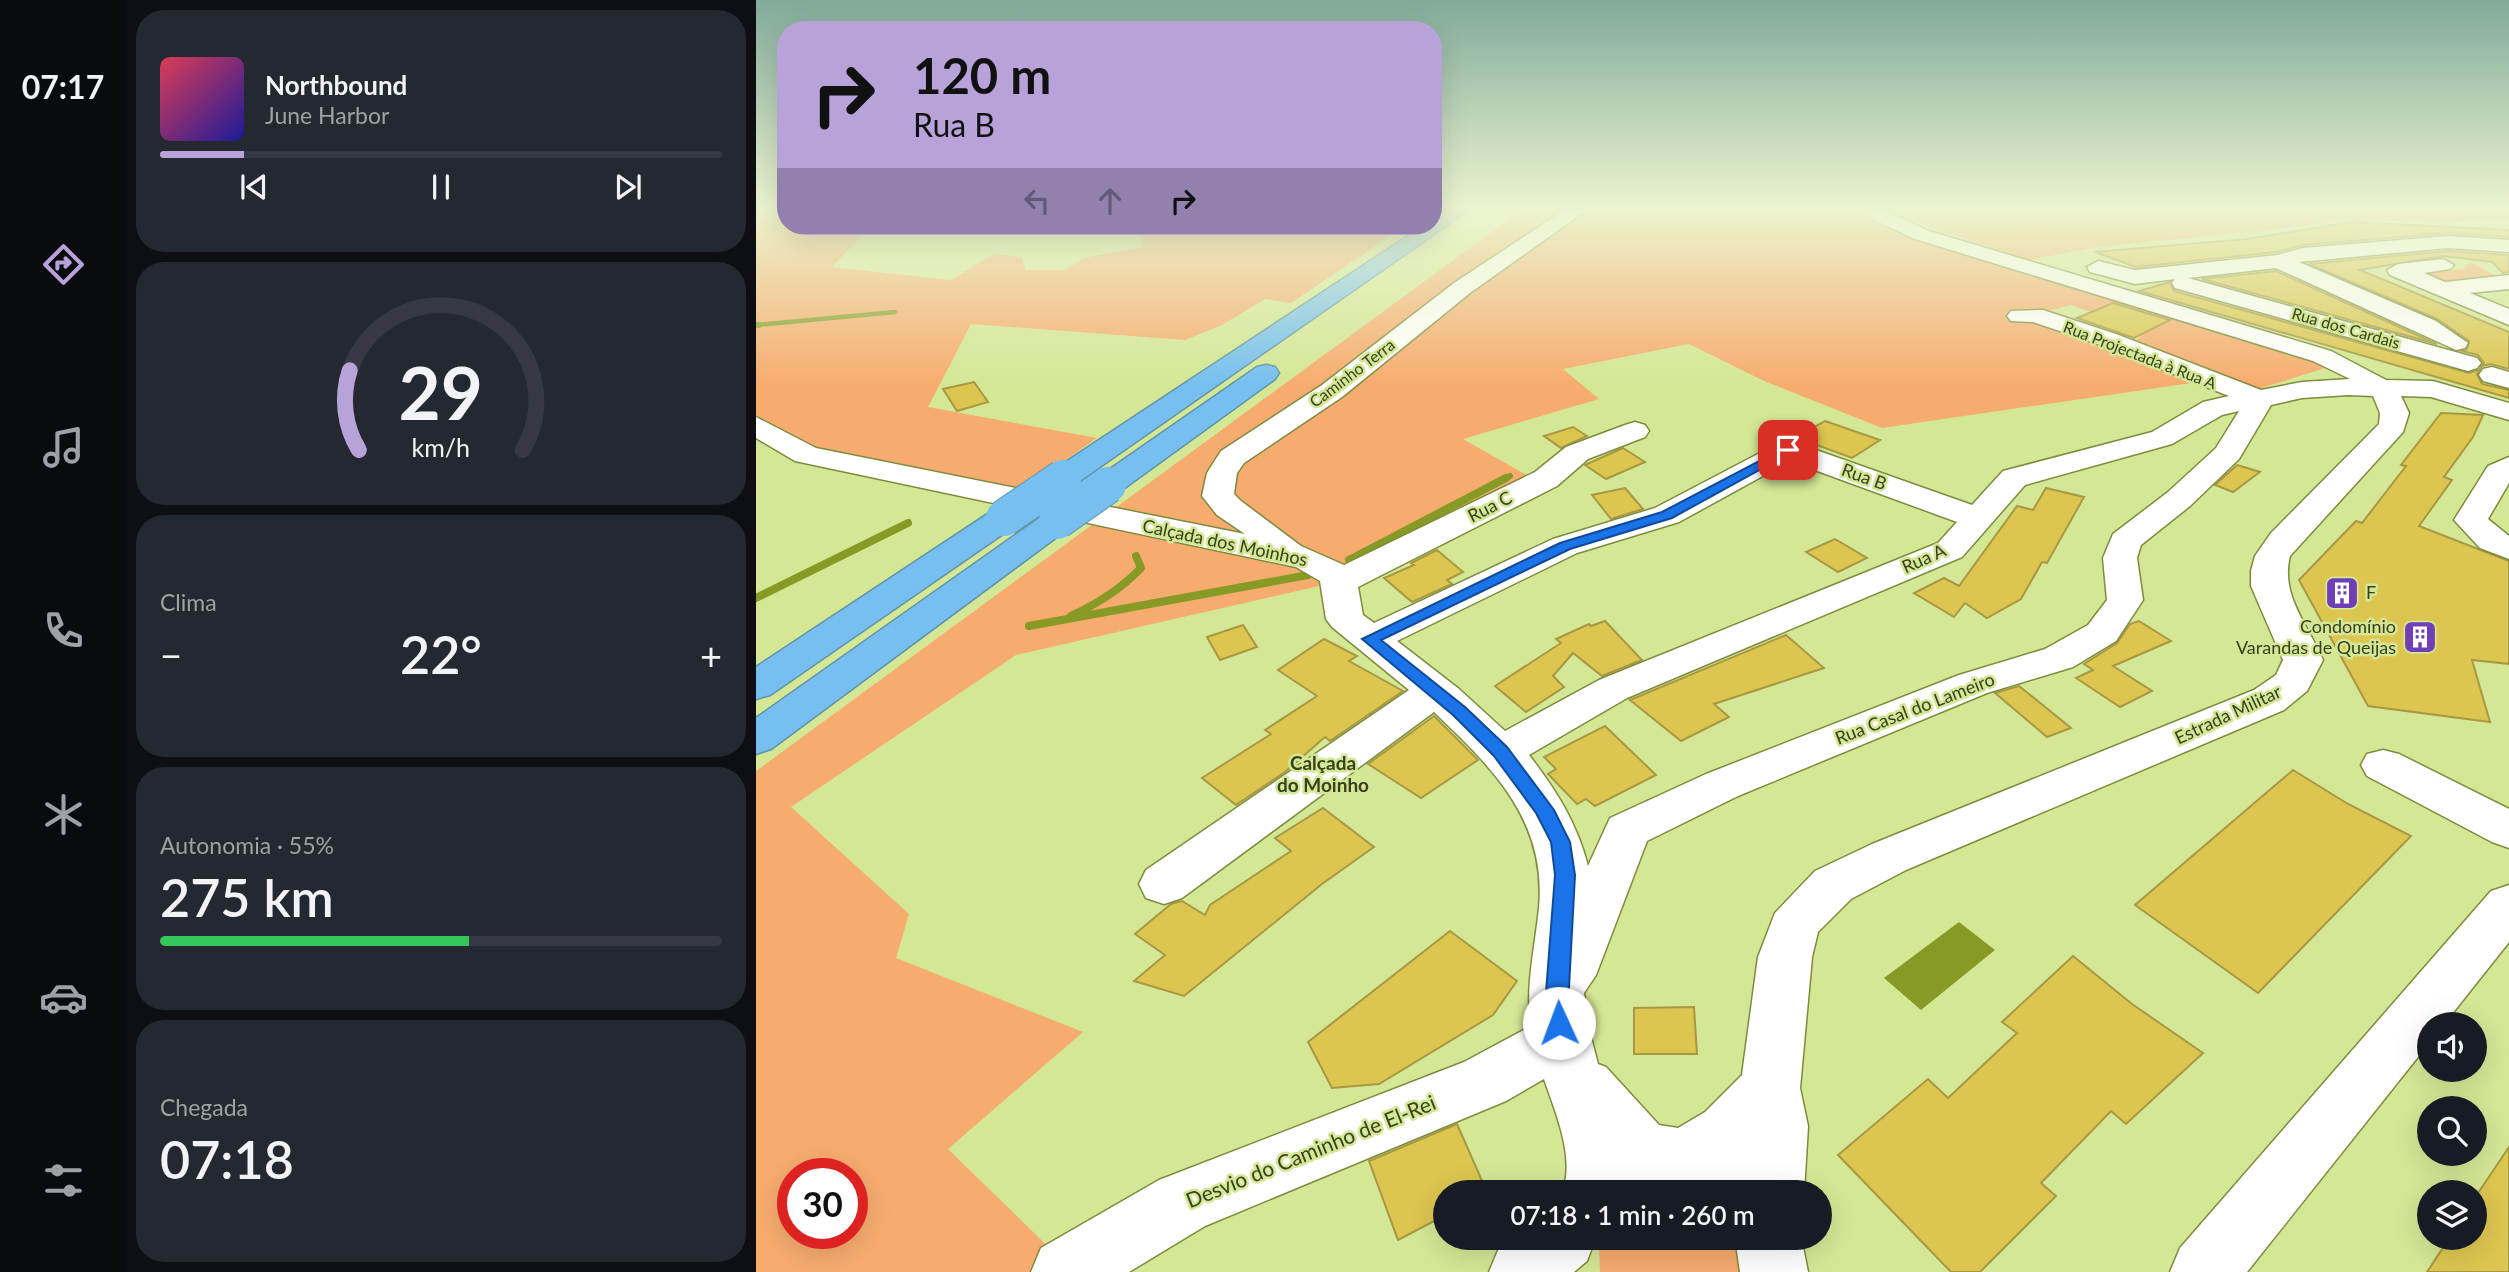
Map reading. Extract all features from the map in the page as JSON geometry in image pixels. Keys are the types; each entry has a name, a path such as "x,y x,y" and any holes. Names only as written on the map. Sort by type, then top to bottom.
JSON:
{"highway":[{"path":"756,686 860,613 1063,478 1389,266"},
{"path":"1322,332 1405,266"},
{"path":"756,739 1289,357"},
{"path":"756,668 860,613"}],"street":[{"name":"Caminho Terra","path":"1293,554 1229,508 1218,496 1222,473 1232,457 1332,391 1462,288 1494,266"},
{"path":"2026,266 2322,356 2352,369 2382,390"},
{"path":"2094,266 2135,277 2231,266"},
{"path":"2291,266 2427,326 2456,342 2468,353 2468,363 2433,389"},
{"path":"2425,266 2398,270 2509,318"},
{"path":"2443,289 2509,282"},
{"name":"Rua dos Cardais","path":"2183,283 2468,363"},
{"name":"Rua Projectada à Rua A","path":"2019,316 2035,315 2107,339 2260,399"},
{"name":"Rua A","path":"1501,752 1613,689 1950,550 2014,478 2162,438 2213,408 2323,387 2433,389 2509,412"},
{"name":"Estrada Militar","path":"1770,1088 1789,941 1800,917 1820,894 1847,877 1889,857 2269,700 2293,682 2303,660 2269,589 2267,566 2283,540 2393,426 2395,408 2382,390"},
{"name":"Rua Casal do Lameiro","path":"1562,1035 1627,830 1723,785 1973,684 2059,658 2102,633 2125,600 2120,558 2125,541 2179,499 2228,453 2260,399"},
{"name":"Calçada dos Moinhos","path":"756,426 806,455 1293,554 1325,566 1341,581"},
{"name":"Rua C","path":"1341,581 1546,479 1577,453 1636,431"},
{"name":"Rua B","path":"1370,639 1565,546 1667,515 1788,450 1978,518"},
{"path":"2509,466 2499,473 2471,520 2492,541 2509,549"},
{"path":"1341,581 1345,619 1435,692 1501,752 1544,810 1560,842 1565,875 1562,1035 1606,1180"},
{"path":"1164,884 1435,692"},
{"path":"2383,765 2509,830"},
{"path":"2204,1272 2509,905"},
{"name":"Desvio do Caminho de El-Rei","path":"1066,1272 1182,1203 1485,1082 1562,1035"},
{"path":"1770,1088 1777,1126 1774,1180"},
{"path":"1638,1180 1727,1133 1770,1088"},
{"path":"1693,1180 1721,1175 1726,1180"},
{"path":"1523,1272 1548,1250"},
{"path":"1566,1272 1579,1250"},
{"path":"1770,1250 1774,1272"}],"shaded area":[{"path":"756,266 833,266 951,280 974,266 1064,270 1071,266 1345,266 1291,303 1265,299 1222,325 1185,340 971,324 928,407 1097,438 1009,499 806,455 756,428"},
{"path":"1445,266 2012,266 2335,365 2242,394 2209,381 1882,428 1762,380 1689,344 1563,369 1599,399 1463,439 1546,486 1341,581 1016,655 791,807 909,914 896,958 1083,1032 948,1149 1070,1268 1065,1272 756,1272 756,771","holes":["2070,305 2128,324 2143,334 2128,348 2035,315"]},
{"path":"2465,266 2478,266 2504,280 2441,285 2421,274 2464,269"},
{"path":"1959,922 1995,950 1921,1010 1884,978"},
{"path":"1599,1250 1747,1250 1750,1272 1600,1272"}],"building":[{"path":"2314,266 2382,266 2360,270 2509,332 2509,369 2491,364 2482,366 2477,374 2482,384 2509,390 2509,398 2139,291 2170,282 2174,291 2469,373 2479,370 2484,363 2478,355 2462,351 2467,349 2469,341 2437,319"},
{"path":"2496,266 2509,266 2509,272 2503,273"},
{"path":"2276,271 2437,344 2202,279"},
{"path":"2113,303 2170,320 2134,338 2077,318"},
{"path":"974,382 988,402 957,411 943,389"},
{"name":"Condomínio Varandas de Queijas","path":"2441,413 2483,415 2473,437 2444,477 2452,480 2419,526 2509,561 2509,664 2472,660 2490,722 2368,706 2299,580 2356,521 2362,523 2406,466 2401,465"},
{"path":"1825,421 1880,440 1852,458 1795,437"},
{"path":"1573,427 1587,436 1561,448 1544,436"},
{"path":"1623,448 1645,462 1606,479 1585,465"},
{"path":"2237,465 2260,472 2233,492 2215,485"},
{"path":"1625,488 1643,509 1611,519 1592,495"},
{"path":"2046,488 2084,497 2047,563 2042,562 2021,599 1987,618 1965,603 1954,617 1914,593 1944,578 1959,586 2017,506 2033,510"},
{"path":"1835,539 1867,558 1838,572 1806,552"},
{"path":"1437,550 1463,572 1447,580 1452,584 1412,602 1384,578 1414,565 1411,563"},
{"path":"1605,621 1642,660 1602,676 1573,653 1553,676 1564,687 1526,712 1495,686 1561,643 1556,639 1589,624 1591,626"},
{"path":"2139,621 2171,641 2113,666 2152,691 2120,707 2076,678 2093,670 2084,664 2117,643 2130,624"},
{"path":"1243,625 1257,647 1220,660 1207,637"},
{"path":"1786,635 1824,668 1714,704 1729,717 1681,741 1630,700"},
{"path":"1324,639 1357,656 1349,661 1403,691 1330,741 1325,737 1285,772 1236,805 1202,778 1271,734 1265,730 1317,696 1278,670"},
{"path":"2019,686 2071,728 2047,737 1995,693"},
{"path":"1434,716 1478,760 1421,798 1368,764"},
{"path":"1605,726 1656,775 1595,806 1586,799 1577,804 1548,774 1556,769 1544,757"},
{"path":"2293,770 2348,804 2411,836 2258,993 2135,905"},
{"path":"1323,808 1374,847 1322,884 1184,996 1134,981 1165,955 1135,934 1171,904 1182,901 1205,915 1210,905 1291,851 1275,838"},
{"path":"1450,931 1517,981 1493,1015 1379,1084 1332,1088 1308,1042"},
{"path":"2073,956 2132,1004 2203,1053 2126,1124 2111,1111 2041,1183 2056,1196 1980,1272 1951,1272 1838,1155 1928,1079 1948,1098 2017,1033 2002,1022"},
{"path":"1694,1007 1697,1054 1634,1054 1634,1008"},
{"path":"1457,1124 1482,1180 1433,1180 1433,1222 1398,1240 1369,1161"},
{"path":"2509,1147 2509,1272 2427,1272 2441,1250 2487,1250 2487,1180"}],"waterway":[{"path":"759,325 756,325 895,312"},
{"path":"1503,480 1510,476"},
{"path":"1349,560 1506,478"},
{"path":"756,598 908,523"},
{"path":"1071,616 1108,595 1133,576 1141,568 1136,556"},
{"path":"1029,626 1308,575"}],"place":[{"name":"F","path":"2342,593"},
{"name":"Condomínio Varandas de Queijas","path":"2420,637"}],"district":[{"name":"Calçada do Moinho","path":"1323,774"}],"route":[{"path":"1559,1023 1557,1006 1565,875 1560,842 1544,810 1501,752 1459,711 1370,639 1565,546 1667,515 1788,450"}]}
